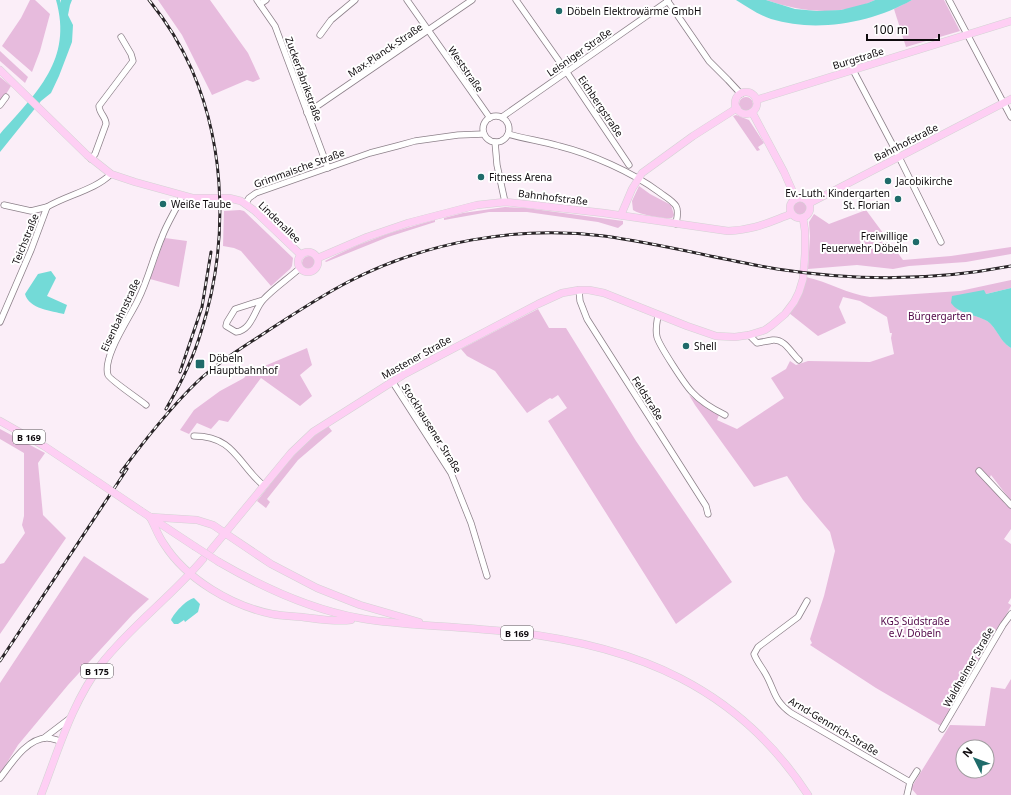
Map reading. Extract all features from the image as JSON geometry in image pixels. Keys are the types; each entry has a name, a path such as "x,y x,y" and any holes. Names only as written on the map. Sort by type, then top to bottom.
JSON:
{"main road":[{"name":"Burgstraße","path":"756,100 1011,20"},
{"path":"0,70 91,159 111,174 182,196 200,199 236,199 246,203"},
{"path":"741,94 750,94 754,96 756,100 756,108 752,112 745,114 740,112 737,108 736,101 741,94"},
{"name":"Bahnhofstraße","path":"810,203 1011,99"},
{"path":"621,215 638,178 650,166 737,108"},
{"path":"752,112 796,198"},
{"path":"796,198 805,199 810,203 810,212 806,217 796,218 791,214 790,207 793,200 796,198"},
{"name":"Bahnhofstraße","path":"318,258 377,233 426,217 476,206 505,202 621,215 728,231 762,226 791,214"},
{"name":"Lindenallee","path":"246,203 301,255"},
{"name":"Mastener Straße","path":"211,550 263,485 306,437 392,382 543,301 562,293 589,290 604,293 716,336 735,338 758,333 772,325 785,314 797,297 802,284 805,261 805,235 802,218"},
{"path":"304,253 311,253 318,258 318,267 313,272 306,273 300,268 298,260 304,253"},
{"name":"B 169","path":"0,421 57,454 219,562 286,596 320,609 359,618 513,632 582,644 630,657 675,675 721,702 751,726 788,767 808,795"},
{"path":"150,517 197,520 213,524 271,564 317,588 360,605 429,625"},
{"path":"150,517 168,550 180,564 215,591 230,600 252,609 273,614 320,619 347,620 359,618"},
{"name":"B 175","path":"41,795 60,741 84,691 109,655 134,628 191,573 203,559"}],"street":[{"path":"258,2 266,0"},
{"path":"320,35 331,20 355,0"},
{"name":"Weststraße","path":"407,0 490,118"},
{"name":"Max-Planck-Straße","path":"307,114 472,0"},
{"name":"Eichbergstraße","path":"516,0 630,165"},
{"path":"949,0 1011,117"},
{"path":"667,1 709,61 741,94"},
{"name":"Leisniger Straße","path":"502,117 667,1"},
{"name":"Zuckerfabrikstraße","path":"258,2 276,26 328,168"},
{"path":"91,159 95,154 106,124 106,120 100,111 99,106 133,61 131,54 121,37"},
{"path":"853,70 899,157 941,242"},
{"path":"0,105 6,96"},
{"path":"495,116 502,117 506,122 508,134 502,140 495,142 488,140 484,134 484,123 495,116"},
{"name":"Grimmaische Straße","path":"246,203 249,198 256,193 370,153 414,141 458,135 484,134"},
{"path":"508,134 524,139 560,146 581,153 638,178 674,203 677,210 676,224"},
{"path":"495,142 497,165 505,202"},
{"name":"Teichstraße","path":"4,205 31,211 47,207 104,180 111,174"},
{"name":"Eisenbahnstraße","path":"146,405 134,394 109,378 107,372 108,365 114,346 138,300 162,236 177,209 182,196"},
{"name":"Teichstraße","path":"0,322 32,250 47,207"},
{"path":"261,302 235,309 226,326 236,332 242,331 247,327 261,302 300,268"},
{"name":"Feldstraße","path":"579,290 580,301 587,319 706,506 708,514"},
{"path":"658,315 656,327 657,339 676,369 692,392 711,408 725,415"},
{"name":"Mastener Straße","path":"749,335 757,343 775,340 783,342 799,360"},
{"name":"Stockhausener Straße","path":"392,382 451,473 471,523 487,576"},
{"path":"194,436 224,443 263,485"},
{"path":"979,471 1011,505"},
{"name":"Arnd-Gennrich-Straße","path":"807,601 798,617 758,647 754,654 756,661 765,673 774,695 781,705 790,713 910,782"},
{"name":"Waldheimer Straße","path":"942,729 1003,625 1011,614"},
{"path":"42,739 69,720"},
{"path":"0,778 23,750 34,742 48,738 60,741"},
{"path":"907,795 910,782 917,771"}],"green space":[{"path":"30,0 35,0 50,14 40,51 32,72 2,46 21,18"},
{"path":"158,0 210,0 248,53 260,79 253,82 247,80 212,95 182,35"},
{"path":"766,0 875,0 849,9 821,11 807,10"},
{"path":"912,0 944,0 960,31 906,47 894,9"},
{"path":"0,51 28,77 25,83 0,61"},
{"path":"0,77 11,86 0,104"},
{"path":"746,97 751,99 753,104 751,109 746,111 741,109 739,104 741,99"},
{"path":"736,115 749,120 764,143 758,147 760,150 757,151 733,116"},
{"path":"639,186 650,194 671,205 674,215 672,218 641,214 633,210 632,201"},
{"path":"800,201 805,203 807,208 805,213 800,215 795,213 793,208 795,203"},
{"path":"505,207 526,208 623,221 623,224 618,228 598,222 527,212 489,212 444,220 444,218 463,213"},
{"path":"866,210 903,260 951,256 1011,247 1011,254 966,262 909,266 893,269 857,265 808,269 810,236 809,222 814,214 829,224"},
{"path":"224,211 244,211 293,258 290,269 271,286 241,251 223,246"},
{"path":"435,220 435,222 388,237 326,262 325,261 379,237"},
{"path":"165,238 187,241 179,287 150,279"},
{"path":"309,256 314,258 316,263 314,268 309,270 304,268 302,263 304,258"},
{"path":"806,277 870,297 960,291 1011,280 1011,288 986,294 957,310 979,317 990,323 1005,343 1011,348 1011,501 991,475 988,481 1005,504 1011,509 1011,529 1004,539 1011,544 1011,598 1008,603 1011,606 970,680 941,726 876,688 810,645 812,643 810,639 824,596 835,551 830,532 803,500 787,476 754,487 689,395 719,415 717,420 737,429 784,398 771,378 786,369 790,361 796,365 808,361 870,362 894,354 891,338 892,333 890,333 887,317 860,301 843,297 839,307 846,323 818,336 789,313"},
{"path":"538,309 549,328 566,328 636,441 732,582 676,624 548,421 567,408 558,395 552,399 550,398 527,413 495,371 467,356 461,349"},
{"path":"307,348 312,365 300,375 312,396 300,406 261,378 228,422 219,420 211,429 197,423 189,434 180,430 194,410 220,391 244,378 248,373"},
{"path":"328,426 332,431 298,460 267,499 270,502 266,508 257,501 298,451"},
{"path":"0,429 45,453 38,463 43,515 66,538 0,634 0,564 4,563 25,533 22,525 24,516 24,453 0,439"},
{"path":"84,556 149,599 133,614 68,685 18,745 0,774 0,683"},
{"path":"1011,679 1011,795 917,795 911,788 950,725 985,726 991,687 1005,689"}],"water":[{"path":"56,0 60,0 61,3 61,0 72,0 68,15 73,25 72,42 51,93 41,101 0,152 0,134 27,104 48,74 56,58 60,40 60,21"},
{"path":"736,0 766,0 795,9 817,11 841,10 875,0 912,0 879,15 861,20 825,25 806,25 771,19"},
{"path":"51,271 56,278 47,296 67,305 64,314 36,306 27,299 25,294 38,274"},
{"path":"1011,288 1011,348 1003,341 989,322 962,312 951,303 952,296 984,290 986,294"},
{"path":"194,598 200,604 198,612 185,622 184,620 178,624 174,624 171,620 175,614 184,604"}],"railway":[{"path":"149,0 183,51 204,101 212,133 220,200 216,267 210,300 201,332 190,362 166,409"},
{"path":"121,472 177,403 197,382 224,360 300,310 348,282 408,256 440,247 505,235 571,233 626,239 777,269 836,276 894,278 924,277 982,271 1011,266"},
{"path":"180,372 202,307 211,252"},
{"path":"0,661 127,469"}],"place":[{"name":"Döbeln Elektrowärme GmbH","path":"559,11"},
{"name":"Fitness Arena","path":"481,177"},
{"name":"Jacobikirche","path":"888,181"},
{"name":"Ev.-Luth. Kindergarten St. Florian","path":"898,199"},
{"name":"Weiße Taube","path":"163,204"},
{"name":"Freiwillige Feuerwehr Döbeln","path":"916,242"},
{"name":"Shell","path":"686,346"},
{"name":"Döbeln Hauptbahnhof","path":"200,364"}],"park label":[{"name":"Bürgergarten","path":"940,316"},
{"name":"KGS Südstraße e.V. Döbeln","path":"915,626"}]}
